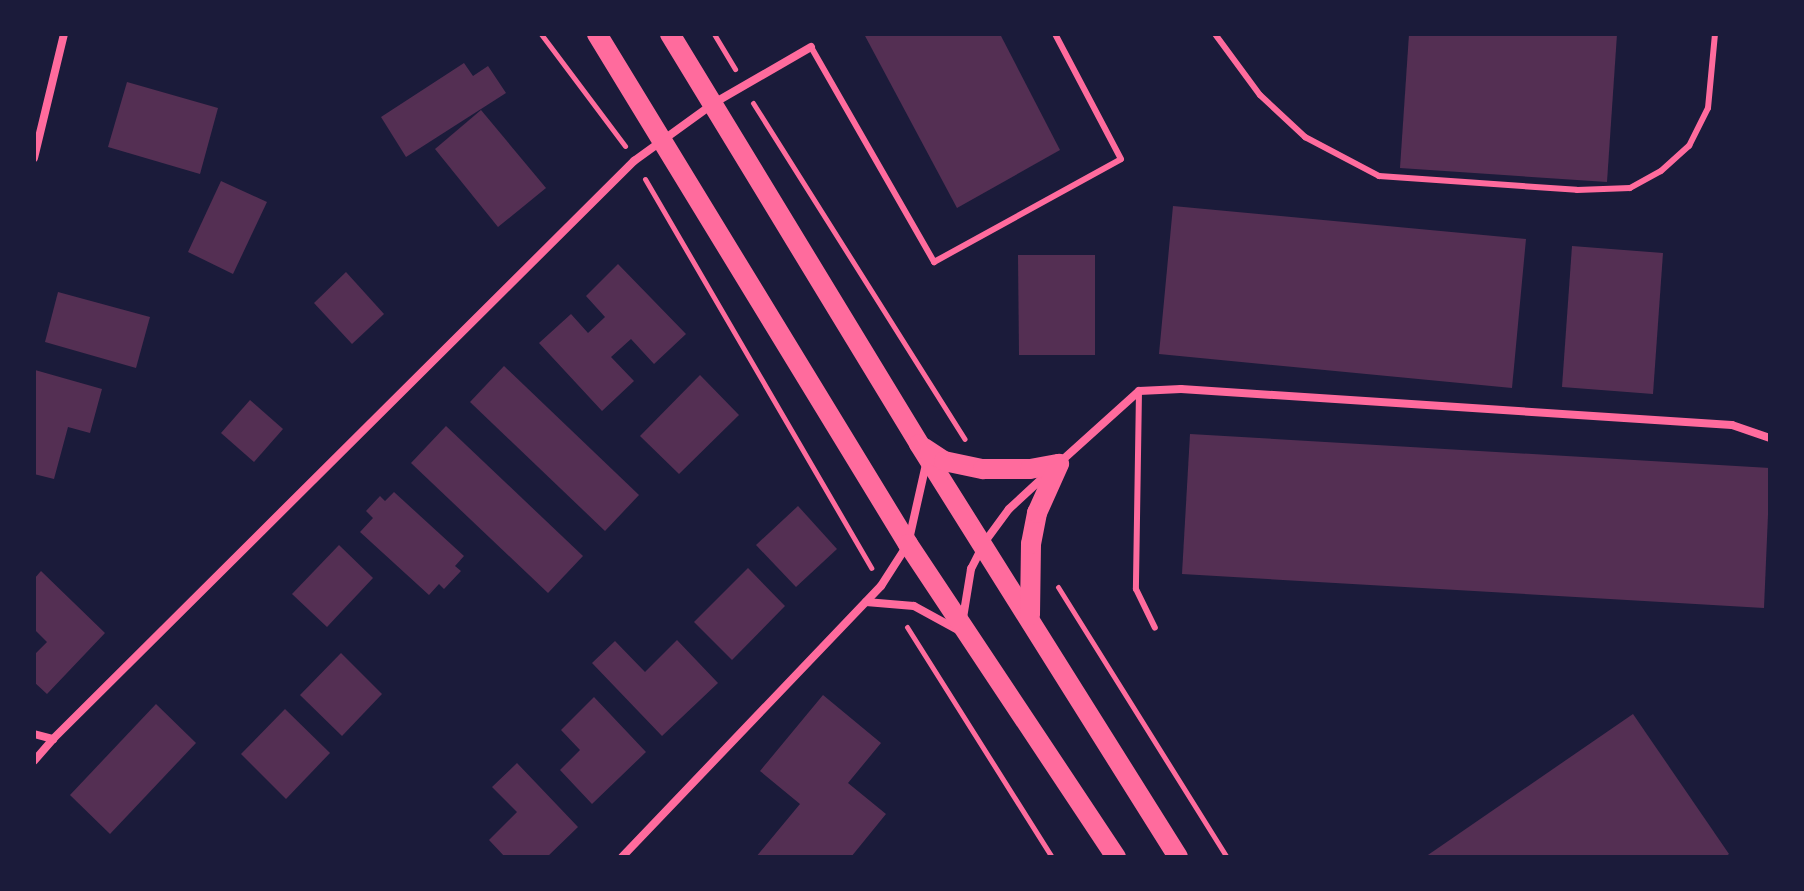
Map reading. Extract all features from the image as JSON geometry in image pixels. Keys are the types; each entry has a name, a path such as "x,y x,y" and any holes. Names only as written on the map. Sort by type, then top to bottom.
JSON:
{"main road":[{"path":"597,34 908,544 1116,857"},
{"path":"670,34 923,451 984,543 1178,857"},
{"path":"923,451 944,461 983,469 1030,469 1059,464"},
{"path":"1030,617 1031,544 1037,513 1059,464"}],"street":[{"path":"34,158 64,34"},
{"path":"34,761 634,161 714,103 811,47"},
{"path":"969,632 963,605 971,569 984,543 1009,509 1139,391 1181,389 1732,425 1770,438"},
{"path":"622,857 881,586 908,544 923,451"},
{"path":"865,602 892,603 930,612 969,632"},
{"path":"34,734 53,739"}],"lane":[{"path":"811,47 934,262 1121,159 1055,34"},
{"path":"1215,34 1260,95 1305,137 1379,176 1577,190 1630,188 1661,171 1689,146 1708,108 1715,34"},
{"path":"1139,391 1136,589 1155,628"}],"path":[{"path":"541,34 634,161 881,586"},
{"path":"892,603 1052,857"}],"building":[{"path":"864,34 1000,34 1060,150 957,208"},
{"path":"1409,34 1617,34 1607,182 1400,168"},
{"path":"464,63 473,76 488,66 506,93 406,157 381,117"},
{"path":"127,82 218,108 200,174 108,147"},
{"path":"481,110 546,188 498,227 435,149"},
{"path":"221,181 267,202 233,274 188,252"},
{"path":"1173,206 1526,239 1512,388 1159,354"},
{"path":"1572,246 1663,253 1653,394 1562,387"},
{"path":"1018,255 1095,255 1095,355 1019,355"},
{"path":"618,264 686,334 654,364 631,339 611,357 634,381 602,411 539,343 571,314 588,333 605,317 586,296"},
{"path":"346,272 384,314 352,344 314,303"},
{"path":"58,292 150,317 136,368 45,342"},
{"path":"504,366 639,495 605,531 470,402"},
{"path":"35,370 102,389 90,433 68,427 54,479 34,474"},
{"path":"700,375 739,415 679,474 640,436"},
{"path":"250,400 283,429 254,462 221,433"},
{"path":"446,426 583,556 548,593 411,463"},
{"path":"1190,434 1770,468 1764,608 1182,574"},
{"path":"394,492 464,556 455,566 461,571 444,589 439,584 429,595 360,532 373,518 366,511 380,496 385,501"},
{"path":"798,506 837,549 796,587 756,545"},
{"path":"339,545 373,578 327,627 292,594"},
{"path":"748,568 785,606 732,660 694,622"},
{"path":"41,571 105,633 47,694 34,682 34,655 47,642 34,629 34,579"},
{"path":"677,640 718,683 662,736 592,663 615,641 645,672"},
{"path":"341,653 382,694 342,736 300,695"},
{"path":"823,695 881,743 848,783 886,814 851,857 756,857 800,804 760,771"},
{"path":"594,697 646,752 592,804 560,770 580,750 561,730"},
{"path":"156,704 196,743 110,834 70,795"},
{"path":"285,709 330,753 286,799 241,754"},
{"path":"1633,714 1729,854 1725,857 1425,857"},
{"path":"517,763 578,827 547,857 505,857 489,840 517,812 492,787"}]}
